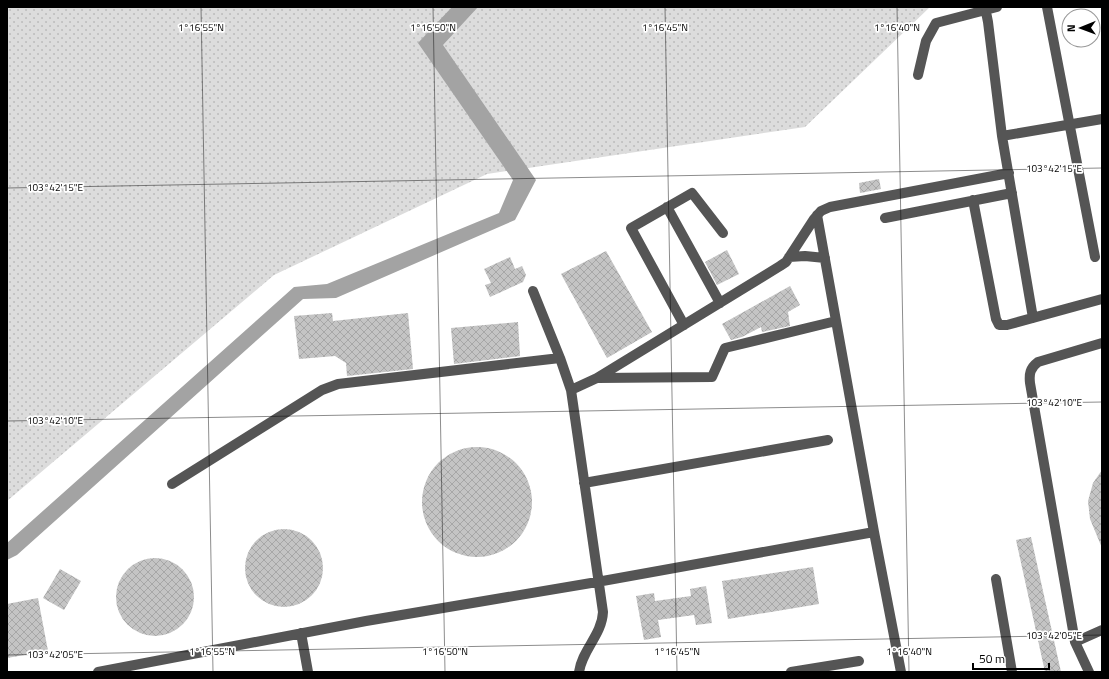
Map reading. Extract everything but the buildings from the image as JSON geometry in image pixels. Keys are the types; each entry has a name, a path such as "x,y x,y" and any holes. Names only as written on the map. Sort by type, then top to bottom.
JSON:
{"lane":[{"path":"918,75 926,41 936,23 997,7"},
{"path":"1047,7 1094,257"},
{"path":"985,9 988,22 1002,136 1033,318"},
{"path":"1002,136 1102,119"},
{"path":"571,390 597,378 786,262 821,211 830,207 1009,173"},
{"path":"886,218 1012,193"},
{"path":"684,325 631,228 692,194 723,233"},
{"path":"973,200 996,319 999,325 1007,325 1102,299"},
{"path":"667,207 720,303"},
{"path":"817,215 874,532 902,672"},
{"path":"789,257 805,256 825,258"},
{"path":"533,291 571,390 602,612 602,620 580,661 579,672"},
{"path":"597,378 712,377 725,348 836,321"},
{"path":"1088,672 1075,642 1029,374 1033,366 1038,362 1102,343"},
{"path":"172,484 322,390 338,384 560,358"},
{"path":"584,483 828,440"},
{"path":"98,672 301,633 598,582 874,532"},
{"path":"996,580 1012,672"},
{"path":"1075,642 1102,630"},
{"path":"301,633 308,672"},
{"path":"792,672 859,661"}],"shaded area":[{"path":"7,7 930,7 805,127 487,174 274,275 7,501"},
{"path":"452,7 478,7 443,45 536,180 515,220 336,298 303,299 17,555 7,560 7,543 294,287 327,284 499,213 513,180 418,43"}]}
